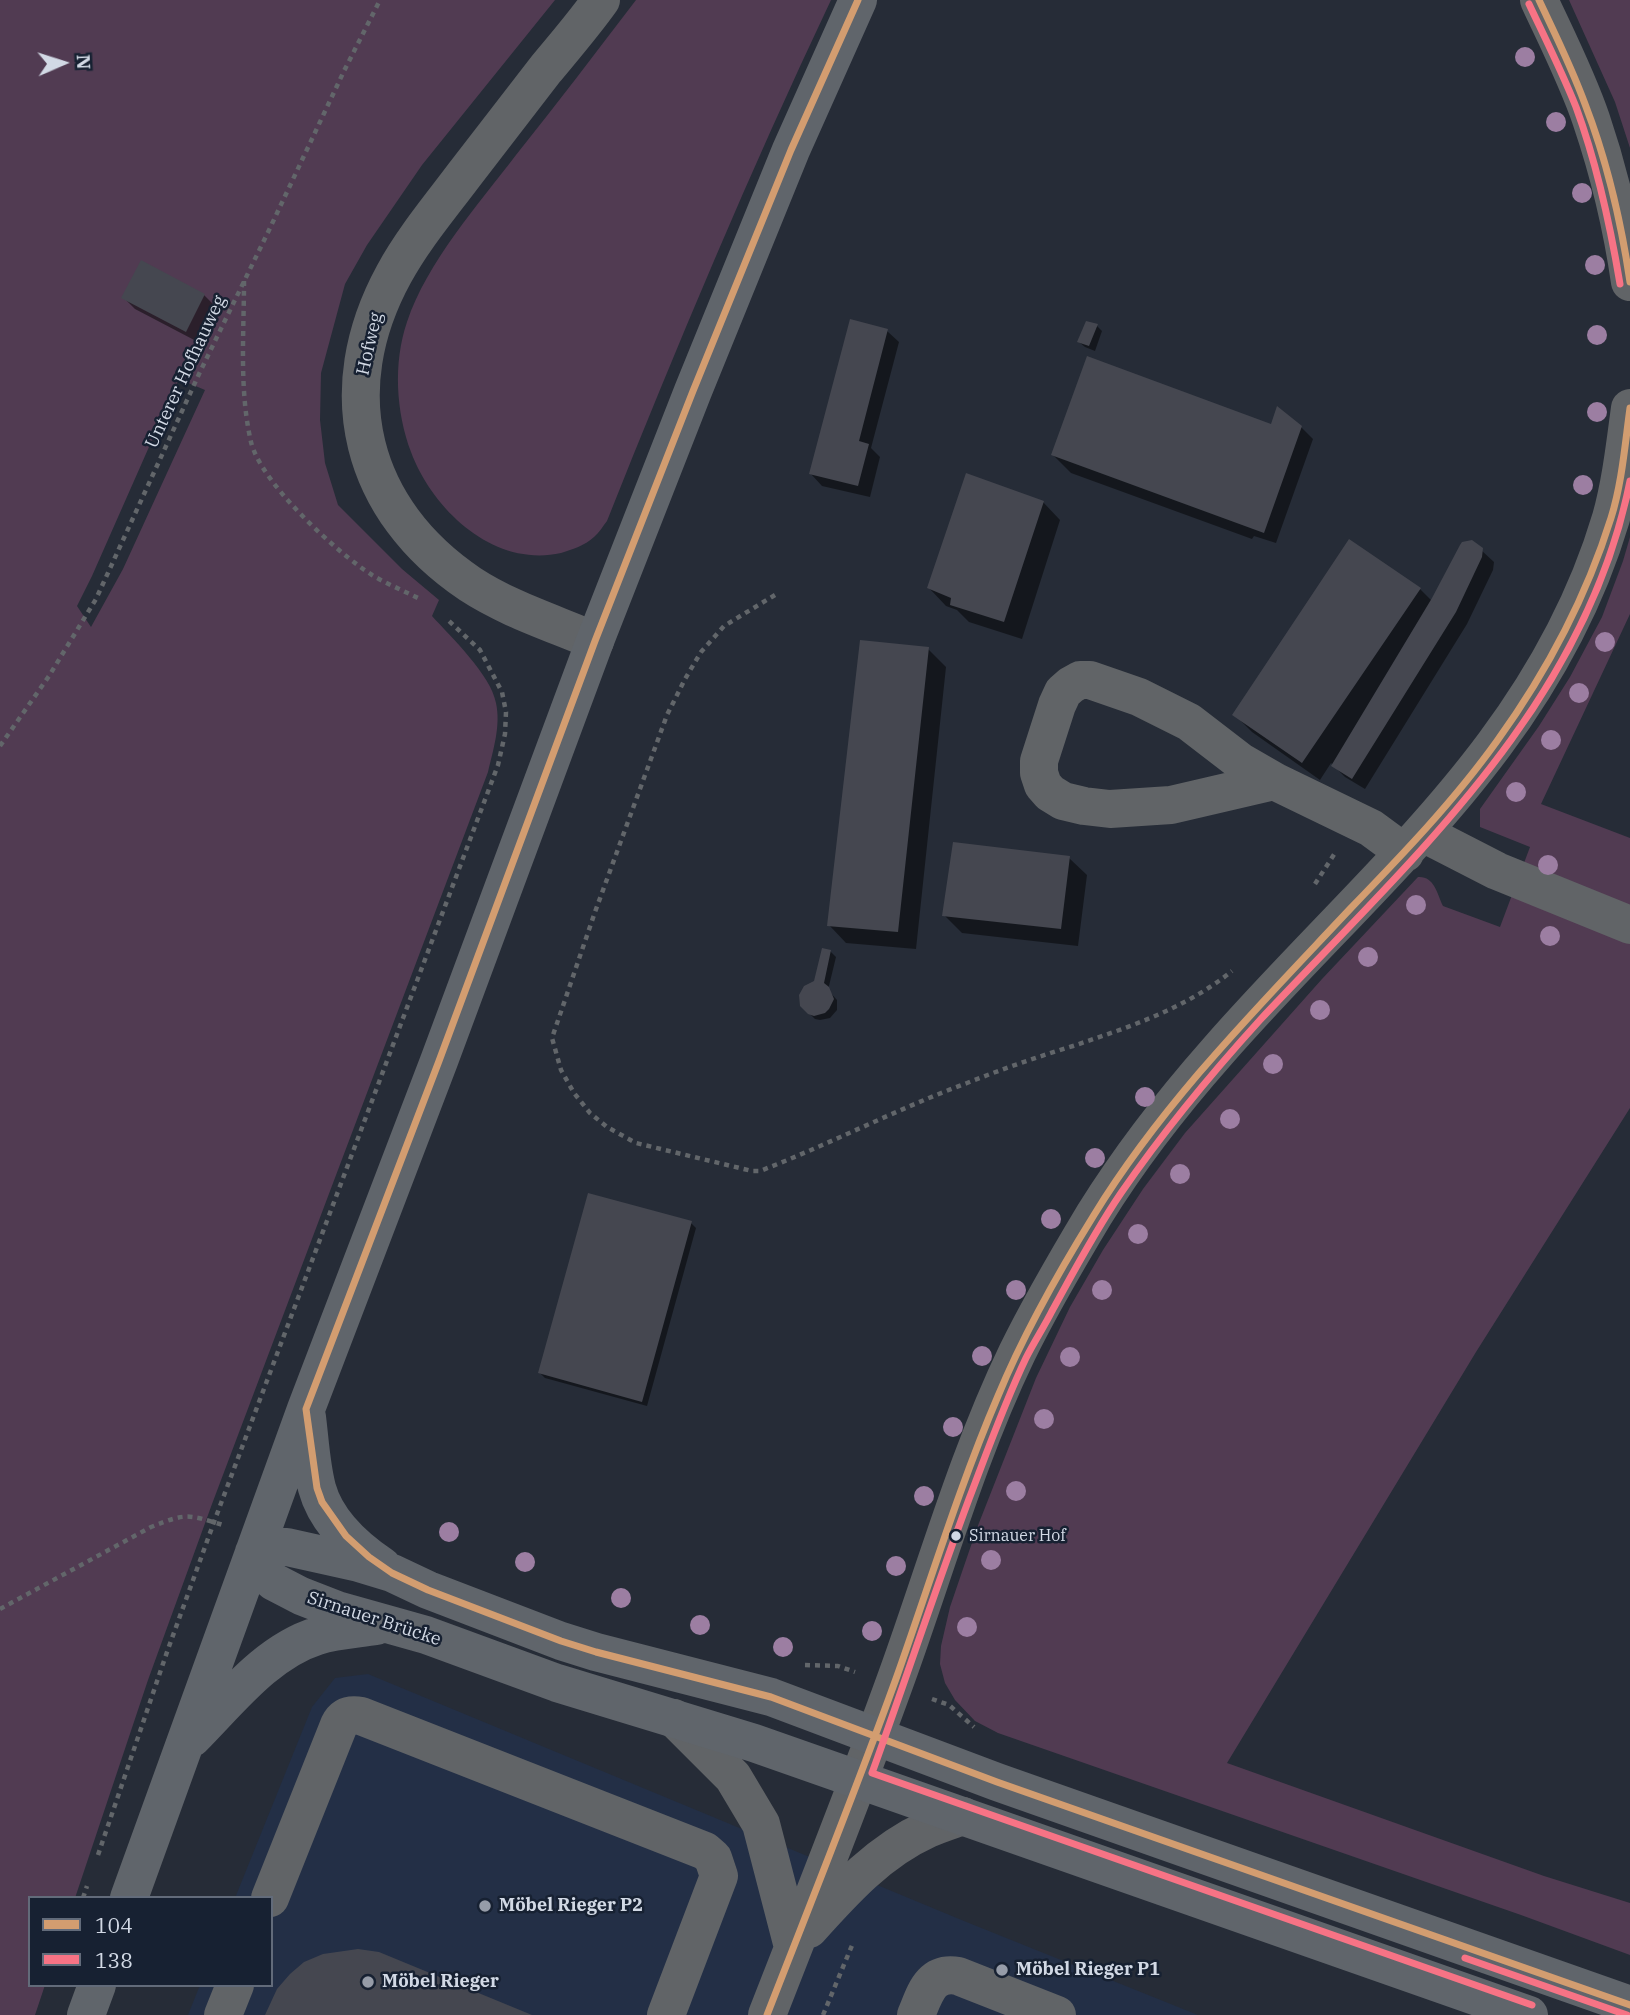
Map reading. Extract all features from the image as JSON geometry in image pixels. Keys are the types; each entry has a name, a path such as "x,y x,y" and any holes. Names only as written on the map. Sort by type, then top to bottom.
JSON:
{"main road":[{"path":"130,1896 306,1409 449,1036 595,640 786,163 858,0"},
{"path":"306,1409 313,1471 322,1502 346,1536 392,1573"},
{"path":"254,1552 270,1547 287,1547 359,1563 392,1573 428,1590 561,1641 771,1697 997,1782 1630,2005"},
{"name":"Sirnauer Brücke","path":"254,1552 263,1572 274,1582 337,1610 426,1635 594,1695 674,1718 858,1779 1528,2015"},
{"path":"184,1747 265,1665 284,1650 319,1635 387,1624"},
{"path":"86,2015 96,1987"}],"street":[{"name":"Hofweg","path":"595,640 505,604 441,563 422,544 381,489 369,457 362,426 360,392 363,361 370,332 394,274 435,214 601,0"},
{"path":"1539,0 1591,118 1623,233 1630,282"},
{"path":"767,2015 898,1673 947,1528 989,1417 1017,1353 1061,1271 1131,1159 1172,1106 1217,1052 1414,843 1474,774 1529,696 1582,594 1611,516 1620,477 1630,408"},
{"path":"1275,781 1171,805 1110,809 1063,801 1050,793 1043,785 1039,761 1063,692 1080,680 1090,680 1139,698 1188,722 1232,755 1275,781 1371,828 1497,871 1630,925"},
{"path":"271,1896 342,1718 348,1715 361,1716 705,1851 713,1858 719,1876 666,2015"},
{"path":"674,1718 733,1777 761,1824 793,1947"},
{"path":"793,1947 844,1890 871,1865 895,1847 928,1829 963,1816"},
{"path":"916,2015 932,1983 939,1976 949,1974 1057,2015"},
{"path":"223,2015 234,1987"}],"path":[{"name":"Unterer Hofhauweg","path":"0,746 49,676 96,599 199,374 380,0"},
{"path":"244,281 245,390 251,442 260,466 303,516 358,565 384,582 427,603"},
{"path":"775,594 724,626 701,652 685,679 667,715 552,1038 561,1070 574,1093 590,1113 607,1127 636,1143 760,1171 814,1150 939,1093 1010,1066 1146,1021 1201,994 1237,967"},
{"path":"96,1859 214,1522 498,765 505,734 506,712 502,692 480,650 444,616"},
{"path":"1310,891 1356,820"},
{"path":"0,1609 151,1527 189,1515 214,1522"},
{"path":"84,1896 88,1885"}],"shaded area":[{"path":"0,0 555,0 422,165 367,245 345,284 321,373 320,420 325,463 338,505 402,569 439,600 432,616 479,669 493,692 498,720 496,738 488,772 148,1680 76,1896 28,1896 28,1987 44,1987 35,2015 0,2015","holes":["179,379 205,390 123,569 91,627 77,606"]},
{"path":"636,0 831,0 715,259 607,521 591,540 565,552 537,555 513,552 490,543 469,530 434,495 421,474 406,437 399,404 398,371 403,338 416,300 440,256"},
{"path":"1569,0 1630,0 1630,148 1615,102"},
{"path":"1630,537 1630,614 1541,804 1630,838 1630,1108 1476,1352 1227,1763 1544,1876 1630,1903 1630,1955 998,1733 975,1721 955,1700 945,1683 940,1664 941,1646 950,1607 977,1528 1036,1378 1070,1307 1103,1250 1143,1189 1185,1133 1322,979 1418,877 1431,882 1443,906 1500,927 1530,847 1480,827 1480,809 1570,677 1602,617"},
{"path":"368,1674 1198,2015 188,2015 199,1987 273,1987 273,1896 236,1896 312,1707 335,1678"}],"building":[{"path":"141,260 205,294 186,332 121,298"},
{"path":"850,319 888,329 859,441 869,444 858,486 809,474"},
{"path":"1086,321 1098,324 1089,346 1077,342"},
{"path":"1087,356 1271,424 1277,406 1302,426 1264,533 1051,455"},
{"path":"966,473 1044,501 1004,622 950,605 951,598 927,588"},
{"path":"1349,539 1421,588 1302,763 1232,715"},
{"path":"1472,540 1483,548 1482,557 1456,612 1352,779 1331,766 1432,598 1460,545"},
{"path":"860,640 929,647 898,932 827,926"},
{"path":"953,842 1070,856 1061,929 942,916"},
{"path":"822,948 831,950 824,983 829,987 834,999 825,1013 814,1016 800,1006 799,995 804,986 814,981"},
{"path":"588,1193 692,1221 642,1402 538,1373"},
{"name":"Möbel Rieger","path":"358,1949 379,1952 532,2015 265,2015 277,1989 304,1962 323,1954"}],"transit line":[{"name":"104","path":"858,0 791,150 595,641 306,1409 317,1488 322,1502 346,1536 369,1557 392,1573 428,1590 596,1652 771,1697 997,1782 1630,2005"},
{"name":"104","path":"1539,0 1575,77 1600,147 1618,214 1630,282"},
{"name":"138","path":"1529,4 1584,129 1602,194 1620,284"},
{"name":"104","path":"767,2015 881,1719 984,1430 1042,1304 1121,1173 1182,1094 1247,1018 1427,827 1463,785 1515,715 1563,634 1601,548 1618,491 1630,408"},
{"name":"138","path":"1532,2005 872,1773 956,1533 1003,1410 1029,1352 1111,1207 1205,1083 1260,1020 1431,839 1484,775 1533,709 1574,638 1607,562 1630,481"},
{"name":"138","path":"1465,1958 1627,2015"}],"place":[{"name":"Sirnauer Hof","path":"956,1536"},
{"name":"Möbel Rieger P2","path":"485,1906"},
{"name":"Möbel Rieger P1","path":"1002,1970"},
{"name":"Möbel Rieger","path":"368,1982"}]}
